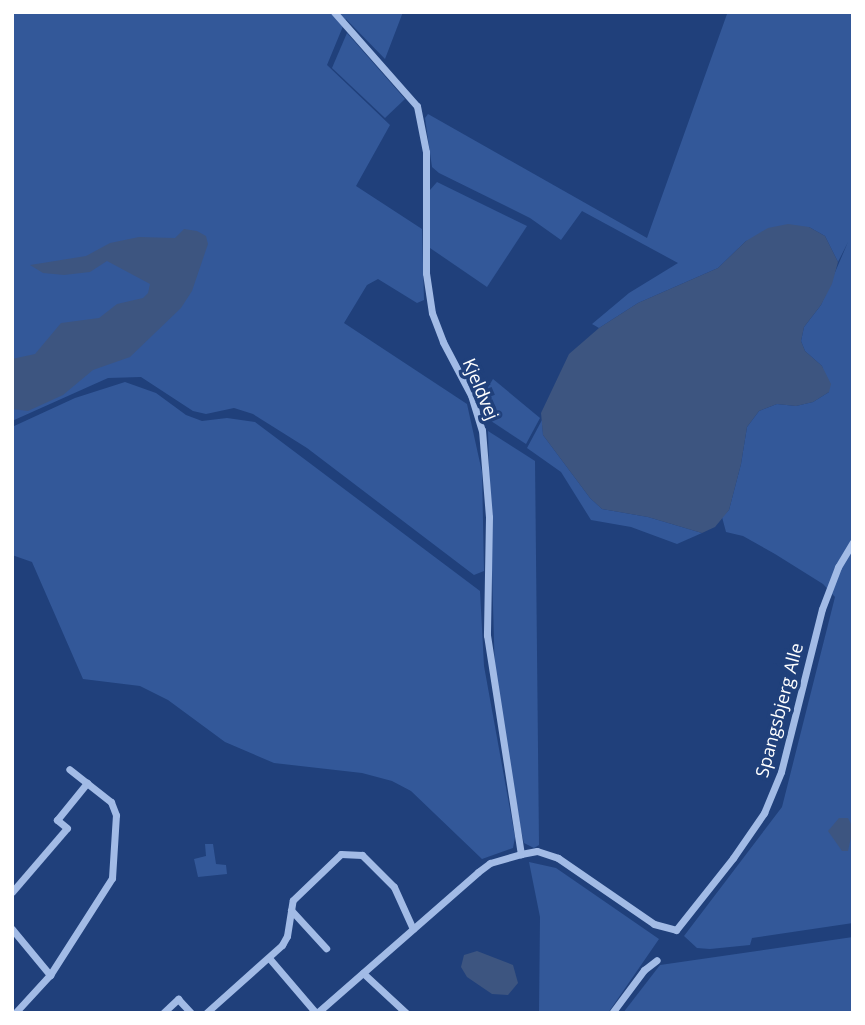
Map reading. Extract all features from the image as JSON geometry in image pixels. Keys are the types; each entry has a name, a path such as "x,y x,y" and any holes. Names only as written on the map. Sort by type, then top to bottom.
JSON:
{"street":[{"name":"Kjeldvej","path":"334,12 417,106 426,152 426,273 432,313 443,342 471,395 482,430 489,517 487,635 522,854"},
{"name":"Spangsbjerg Alle","path":"269,958 316,1013 490,863 537,851 558,858 654,924 676,930 733,858 764,813 781,772 822,609 838,567 853,542"},
{"path":"15,1013 50,975 112,878 116,815 111,802 69,769"},
{"path":"12,892 67,828 57,820 87,783"},
{"path":"206,1013 269,958 287,936 291,910 299,891 341,854 351,852 362,855 394,887 413,929"},
{"path":"291,910 326,948"},
{"path":"12,929 50,975"},
{"path":"612,1013 644,970 657,960"},
{"path":"363,973 406,1013"},
{"path":"163,1013 178,999 191,1013"}],"shaded area":[{"path":"12,12 403,12 385,59 346,19 327,65 390,125 356,186 422,229 424,300 417,303 378,279 367,285 344,323 467,404 482,472 484,571 474,575 307,448 253,414 234,408 206,414 193,411 141,377 108,378 12,421"},
{"path":"725,12 853,12 853,923 752,938 750,945 710,949 697,948 684,936 782,807 835,597 823,584 775,554 743,536 726,532 722,517 729,510 747,427 759,411 777,404 796,406 813,402 829,392 822,366 805,351 801,341 804,327 821,305 848,242 838,262 825,236 809,227 746,241 718,268 638,303 599,328 592,324 629,293 678,263 582,211 561,240 530,218 439,173 432,167 425,118 428,114 647,238 727,14"},
{"path":"347,33 405,99 385,118 332,68"},
{"path":"437,182 527,226 487,287 430,248 430,190"},
{"path":"788,224 809,227 825,236 838,262 832,284 821,305 804,327 801,341 805,351 822,366 831,384 829,392 813,402 796,406 777,404 759,411 747,427 729,510 715,527 702,533 648,517 602,509 590,498 543,435 541,413 569,354 599,328 638,303 718,268 746,241 768,228"},
{"path":"184,229 206,236 208,244 192,291 181,308 130,357 93,370 63,395 28,411 12,409 12,359 35,354 61,323 99,318 117,304 143,298 148,293 150,284 107,261 90,272 64,275 43,273 30,265 86,256 110,243 139,237 175,238"},
{"path":"493,379 540,418 526,444 485,417 479,402"},
{"path":"125,382 156,393 186,415 202,421 227,418 255,422 480,591 484,666 515,837 513,848 482,859 411,791 392,781 362,773 274,763 225,742 168,700 140,686 83,679 32,562 12,555 12,427 75,398"},
{"path":"542,420 543,435 590,498 602,509 648,517 702,533 677,544 631,527 591,520 561,472 527,448"},
{"path":"488,431 535,461 539,845 534,848 524,843 521,830 495,675"},
{"path":"839,818 848,818 853,828 848,851 842,851 828,831"},
{"path":"205,844 213,844 216,864 226,865 227,874 198,877 194,859 206,856"},
{"path":"529,862 556,868 659,939 608,1013 539,1013 540,917"},
{"path":"853,937 853,1013 623,1013 660,965"},
{"path":"477,951 513,965 518,983 508,995 492,994 467,977 461,967 464,955"}]}
